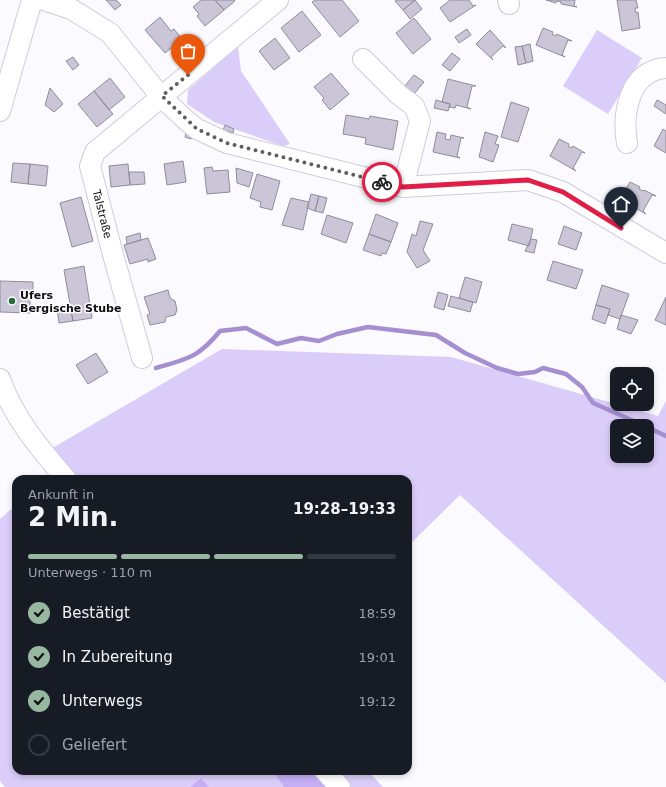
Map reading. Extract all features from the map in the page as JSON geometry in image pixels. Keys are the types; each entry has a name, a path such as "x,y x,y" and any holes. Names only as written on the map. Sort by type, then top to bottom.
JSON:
{"street":[{"path":"0,111 32,0"},
{"path":"44,0 72,5 110,33 162,96 197,129 227,143 403,187 528,180 563,192 666,253"},
{"name":"Talstraße","path":"142,358 112,252 90,166 95,152 278,0"},
{"path":"363,59 399,95 414,106 420,121 407,177 403,187"},
{"path":"627,143 625,128 626,106 634,89 644,74 666,68"},
{"path":"0,379 15,412 37,445 63,475"},
{"path":"329,775 340,787"}],"shaded area":[{"path":"597,30 642,58 608,114 563,86"},
{"path":"238,47 241,71 290,144 283,146 214,122 187,104 188,90"},
{"path":"222,349 451,357 610,402 610,411 640,411 658,416 666,401 666,683 460,495 412,542 412,475 71,475 49,450"},
{"path":"12,508 12,775 275,775 284,787 209,787 201,778 190,787 5,787 0,781 0,519"},
{"path":"275,775 318,775 328,787 284,787"},
{"path":"338,775 372,775 383,787 348,787"},
{"path":"201,778 209,787 190,787"}],"building":[{"path":"106,0 116,0 121,5 115,10"},
{"path":"201,0 215,0 224,10 205,26 197,16 199,14 193,7"},
{"path":"215,0 234,0 235,1 224,10"},
{"path":"315,0 342,0 359,21 340,37 312,2"},
{"path":"415,0 403,10 395,1"},
{"path":"415,0 422,9 410,19 403,10"},
{"path":"450,0 469,0 473,6 476,5 450,22 440,8"},
{"path":"546,0 575,0 574,6 577,7 561,4 561,2 557,1 556,3"},
{"path":"617,0 636,0 638,8 635,8 636,13 638,12 640,28 622,31"},
{"path":"302,11 321,35 299,52 281,28"},
{"path":"160,17 171,31 174,29 182,39 165,53 145,30"},
{"path":"414,18 431,39 413,54 396,33"},
{"path":"543,28 553,32 552,34 556,36 557,34 572,41 568,40 562,55 565,57 536,45"},
{"path":"467,29 471,35 459,43 455,37"},
{"path":"490,30 506,48 503,46 491,57 493,60 476,44"},
{"path":"275,38 290,58 274,70 259,51"},
{"path":"530,44 533,61 526,63 522,46"},
{"path":"522,46 526,63 518,65 515,47"},
{"path":"452,53 460,59 450,71 442,65"},
{"path":"73,57 79,65 73,70 66,61"},
{"path":"331,73 349,94 330,110 322,100 324,98 314,87"},
{"path":"414,75 424,82 413,95 403,88"},
{"path":"110,78 125,97 109,110 94,91"},
{"path":"448,79 476,86 472,86 467,107 471,109 456,105 455,108 449,107 450,104 442,102"},
{"path":"50,88 63,104 54,112 45,105"},
{"path":"94,91 113,114 97,127 78,104"},
{"path":"436,100 450,104 448,111 434,108"},
{"path":"657,100 666,105 666,114 654,106"},
{"path":"511,102 529,108 518,142 501,137"},
{"path":"346,115 369,119 370,116 398,121 393,150 365,144 366,138 343,134"},
{"path":"225,125 234,129 233,133 223,130"},
{"path":"663,129 666,131 666,153 654,146"},
{"path":"437,132 446,134 445,139 450,140 451,135 464,138 461,138 457,156 460,158 433,152"},
{"path":"485,132 498,136 495,144 499,145 493,162 479,157"},
{"path":"186,133 193,135 191,139 185,137"},
{"path":"559,139 569,144 568,146 572,148 573,146 585,153 582,152 573,168 576,171 550,156"},
{"path":"183,161 186,182 167,185 164,164"},
{"path":"13,163 30,164 28,184 11,182"},
{"path":"30,164 48,166 46,186 28,184"},
{"path":"128,164 130,185 111,187 109,166"},
{"path":"212,167 213,171 228,170 230,192 207,194 204,168"},
{"path":"236,168 253,173 249,187 237,183"},
{"path":"129,172 144,172 145,184 130,185"},
{"path":"257,174 280,181 272,210 260,207 261,202 250,198"},
{"path":"630,182 640,187 639,189 656,196 652,195 643,211 646,214 620,199"},
{"path":"311,194 319,196 315,211 307,208"},
{"path":"319,196 327,198 323,213 315,211"},
{"path":"81,197 93,241 72,247 60,203"},
{"path":"291,198 309,202 303,230 282,225"},
{"path":"376,214 398,223 391,242 369,234"},
{"path":"327,215 353,223 346,243 321,234"},
{"path":"420,221 433,224 423,250 430,261 417,268 407,252 412,234 416,236"},
{"path":"512,224 533,229 529,246 508,240"},
{"path":"564,226 582,233 576,250 558,244"},
{"path":"140,233 141,240 127,244 126,237"},
{"path":"369,234 391,242 386,254 382,253 381,256 363,250"},
{"path":"148,238 156,259 148,262 148,259 130,264 124,245"},
{"path":"531,239 537,240 534,253 525,251"},
{"path":"553,261 583,270 576,289 547,280"},
{"path":"84,266 92,318 73,321 64,270"},
{"path":"465,277 482,282 476,303 459,298"},
{"path":"0,281 33,282 33,295 30,295 30,313 0,312"},
{"path":"602,285 629,294 620,319 608,315 610,309 596,305"},
{"path":"168,290 170,298 175,301 177,310 175,315 166,317 165,322 150,325 147,315 150,314 144,297"},
{"path":"438,292 448,295 444,310 434,307"},
{"path":"451,296 473,302 470,312 448,306"},
{"path":"666,297 666,325 655,320"},
{"path":"596,305 610,309 605,324 592,319"},
{"path":"70,306 73,321 59,323 57,309"},
{"path":"621,315 638,320 631,334 617,329"},
{"path":"96,353 108,372 88,384 76,365"}],"waterway":[{"path":"156,368 184,359 198,352 205,347 220,331 246,328 277,344 301,338 319,341 337,334 368,327 436,335 465,353 497,368 518,374 535,372 543,368 566,374 582,387 593,403 629,419"},
{"path":"654,430 666,436"}],"way so far":[{"path":"188,75 162,96 197,129 227,143 382,182"}],"place":[{"name":"Ufers Bergische Stube","path":"12,301"}],"route":[{"path":"382,182 403,187 528,180 563,192 621,228"}]}
